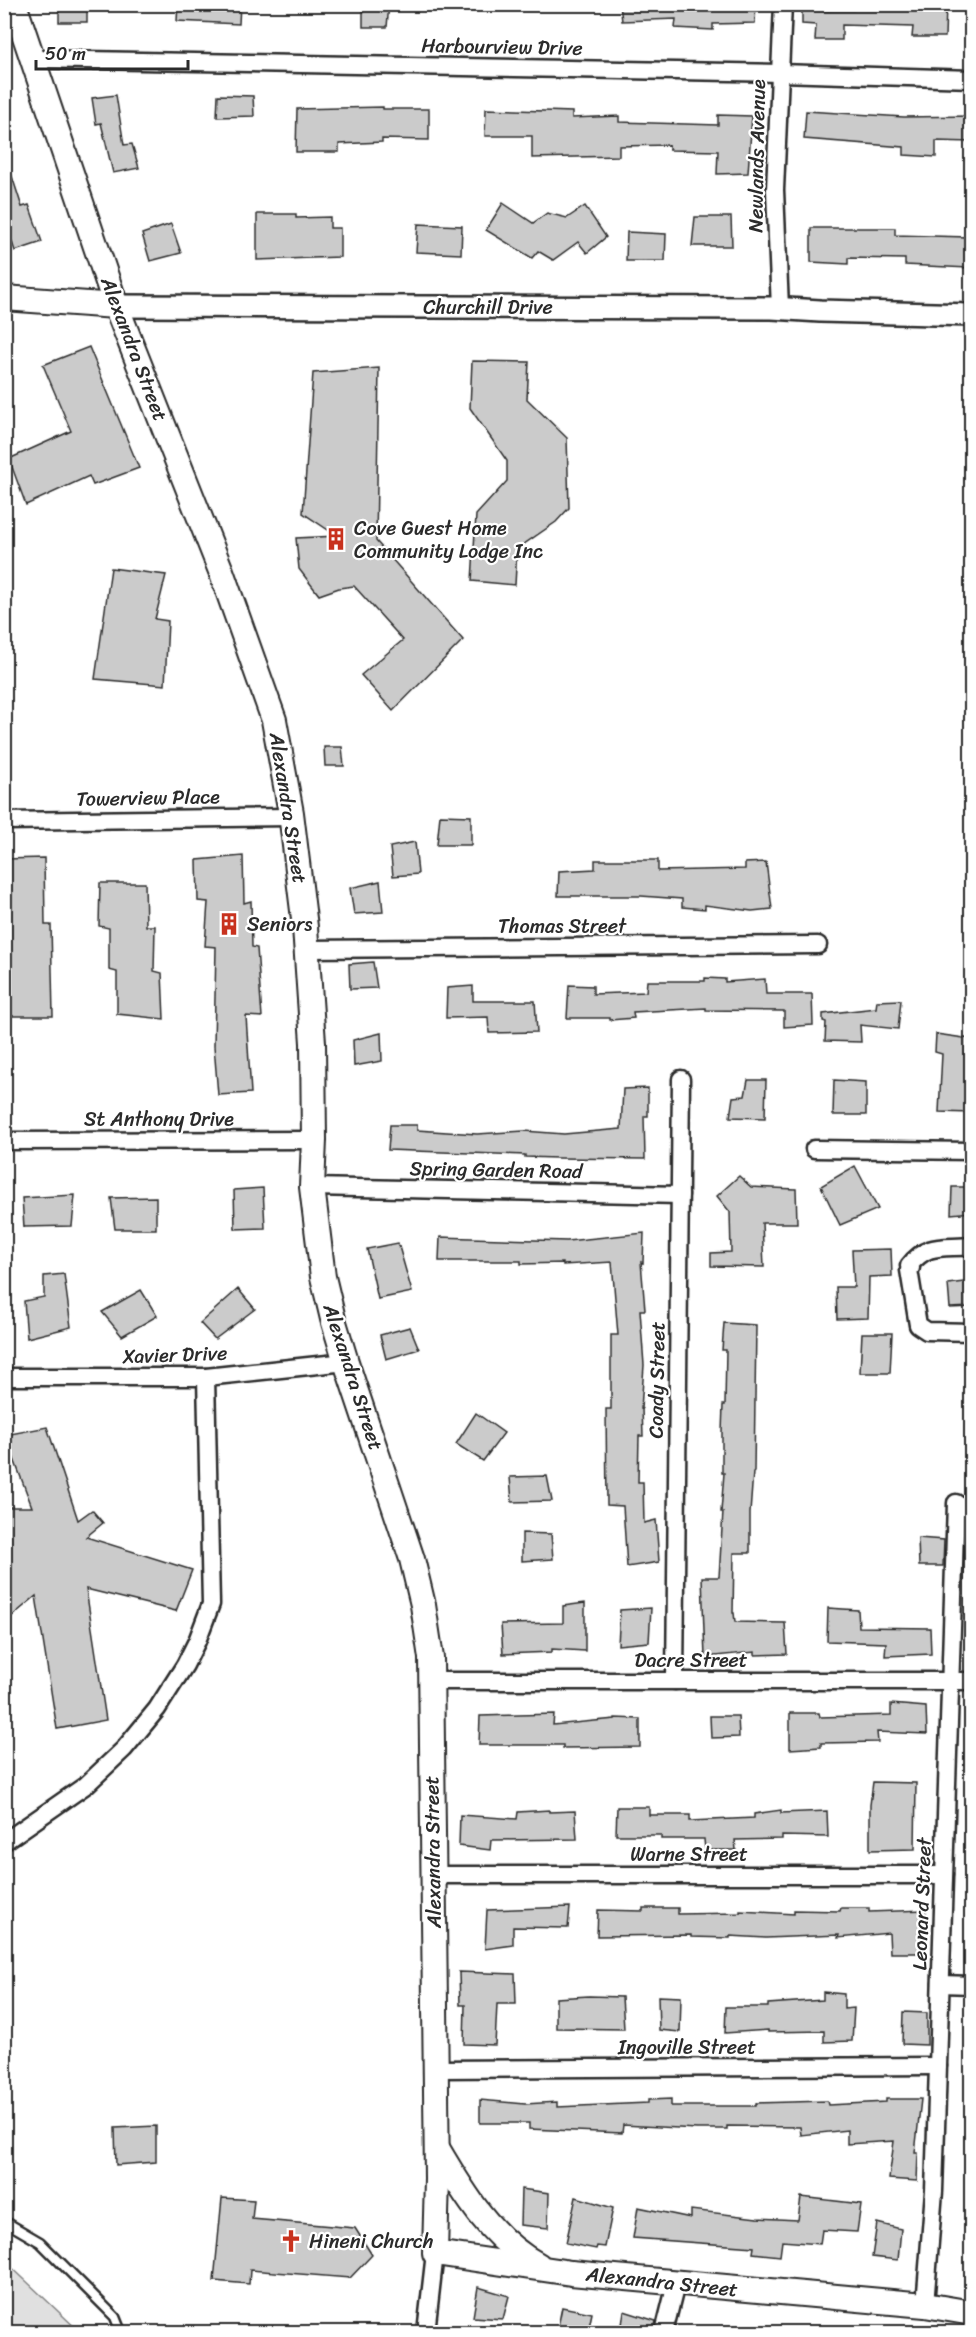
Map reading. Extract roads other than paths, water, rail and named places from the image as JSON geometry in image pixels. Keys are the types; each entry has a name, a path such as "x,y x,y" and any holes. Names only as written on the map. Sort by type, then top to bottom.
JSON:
{"main road":[{"name":"Alexandra Street","path":"14,4 116,306 221,571 270,709 291,817 306,949 313,1043 312,1187 323,1277 346,1362 412,1559 427,1631 432,1681 436,2069 435,2253 676,2284 925,2305 972,2313"},
{"name":"Churchill Drive","path":"4,298 116,306"},
{"path":"436,2147 460,2187 491,2228 515,2251 543,2268"}],"street":[{"name":"Newlands Avenue","path":"780,308 774,190 783,4"},
{"name":"Harbourview Drive","path":"32,59 780,73 972,79"},
{"name":"Churchill Drive","path":"116,306 780,308 820,312 972,315"},
{"name":"Towerview Place","path":"4,821 291,817"},
{"name":"Thomas Street","path":"306,949 818,945"},
{"name":"Coady Street","path":"675,1681 681,1079"},
{"name":"St Anthony Drive","path":"4,1141 314,1140"},
{"path":"813,1149 972,1151"},
{"name":"Spring Garden Road","path":"312,1187 680,1196"},
{"path":"972,1246 927,1249 912,1260 909,1270 918,1325 927,1331 972,1332"},
{"name":"Xavier Drive","path":"4,1377 206,1377 346,1362"},
{"path":"4,1842 86,1785 124,1749 157,1709 185,1665 197,1641 211,1604 206,1377"},
{"name":"Leonard Street","path":"925,2305 934,2207 956,1503"},
{"name":"Dacre Street","path":"432,1681 972,1682"},
{"name":"Warne Street","path":"434,1875 944,1875"},
{"path":"941,1984 972,1985"},
{"name":"Ingoville Street","path":"436,2069 938,2066"},
{"path":"426,2332 435,2253"},
{"path":"664,2332 676,2284"}],"lane":[{"path":"4,2221 40,2242 115,2317 121,2332"}],"place":[{"name":"Cove Guest Home Community Lodge Inc","path":"336,539"},
{"name":"Seniors","path":"229,924"},
{"name":"Hineni Church","path":"291,2241"}]}
